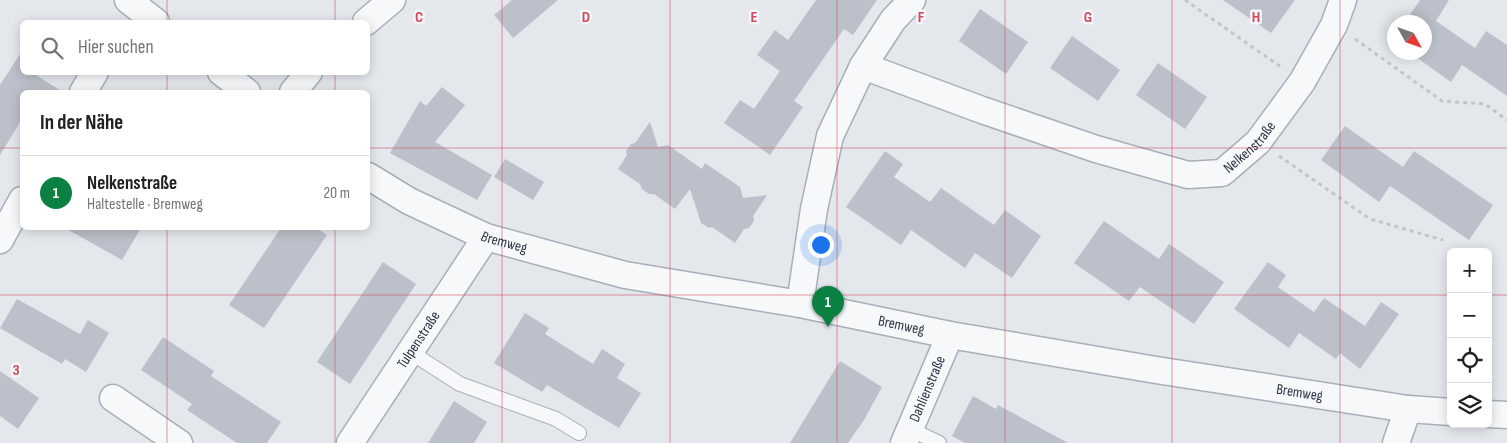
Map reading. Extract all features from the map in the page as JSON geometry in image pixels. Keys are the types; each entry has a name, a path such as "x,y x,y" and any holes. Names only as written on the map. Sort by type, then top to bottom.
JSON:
{"street":[{"path":"368,20 392,0"},
{"path":"800,304 814,209 830,136 863,66 893,20 912,0"},
{"name":"Nelkenstraße","path":"863,66 982,110 1088,146 1188,175 1222,173 1258,142 1302,82 1334,25 1343,0"},
{"path":"128,9 152,20"},
{"path":"84,90 93,75"},
{"path":"225,75 244,90"},
{"path":"295,90 307,75"},
{"name":"Bremweg","path":"370,177 409,201 486,237 625,275 800,304 950,335 1408,409 1447,412"},
{"path":"0,240 20,204"},
{"name":"Tulpenstraße","path":"350,443 486,237"},
{"name":"Dahlienstraße","path":"907,436 950,335"},
{"path":"113,398 179,443"},
{"path":"1396,443 1408,409"},
{"path":"1492,414 1507,415"}],"lane":[{"path":"410,352 460,384 556,419 578,433"},
{"path":"907,436 939,443"}],"path":[{"path":"1185,0 1302,82"},
{"path":"1334,25 1442,101 1485,104 1507,120"},
{"path":"1258,142 1370,219 1443,240"}],"building":[{"path":"512,0 558,0 513,38 494,15"},
{"path":"816,0 877,0 853,35 844,29 794,101 803,107 770,155 724,123 740,100 754,109 780,71 757,55 775,30 788,40"},
{"path":"1223,0 1295,0 1271,33"},
{"path":"1420,0 1449,0 1436,21 1475,48 1486,31 1507,45 1507,96 1462,65 1451,82 1420,60 1432,60 1432,15 1410,15"},
{"path":"980,9 1028,42 1006,74 959,41"},
{"path":"1072,36 1120,70 1098,101 1050,68"},
{"path":"20,54 20,75 36,75 60,90 20,90 20,122 0,155 0,85"},
{"path":"1158,63 1207,97 1185,129 1136,95"},
{"path":"442,87 465,105 435,142 492,175 477,200 390,153 420,101 426,106"},
{"path":"650,122 658,147 668,145 702,169 705,163 740,187 743,198 767,195 753,216 754,221 749,228 744,229 735,243 712,227 709,228 701,223 690,189 675,209 654,194 649,194 642,189 640,184 618,169 627,155 626,151 631,144 635,143"},
{"path":"1345,126 1403,167 1414,151 1493,205 1469,240 1390,186 1379,202 1321,160"},
{"path":"885,151 903,164 894,177 930,202 941,188 994,225 1005,210 1041,236 1012,278 975,253 965,268 911,230 901,245 846,207"},
{"path":"505,159 544,182 533,200 494,177"},
{"path":"1104,221 1159,259 1169,244 1224,282 1194,324 1140,287 1129,301 1074,263"},
{"path":"69,230 140,230 122,260"},
{"path":"280,230 319,230 327,235 264,328 229,305"},
{"path":"383,262 416,284 350,384 317,362"},
{"path":"1268,262 1286,275 1278,287 1314,312 1324,298 1365,326 1381,302 1399,314 1360,369 1340,353 1336,359 1299,333 1289,348 1234,309"},
{"path":"17,299 80,334 88,320 109,333 86,372 65,359 62,364 0,328"},
{"path":"525,313 549,328 545,334 593,364 602,349 625,364 617,378 641,393 619,428 547,385 542,392 494,363"},
{"path":"163,337 214,371 211,376 281,422 267,443 237,443 187,410 192,404 141,370"},
{"path":"840,361 882,387 864,420 848,443 790,443"},
{"path":"0,371 39,398 18,429 0,416"},
{"path":"973,396 996,409 998,405 1068,443 965,443 952,436"},
{"path":"454,401 487,422 474,443 428,443"}],"place":[{"name":"Nelkenstraße","path":"828,327"}]}
